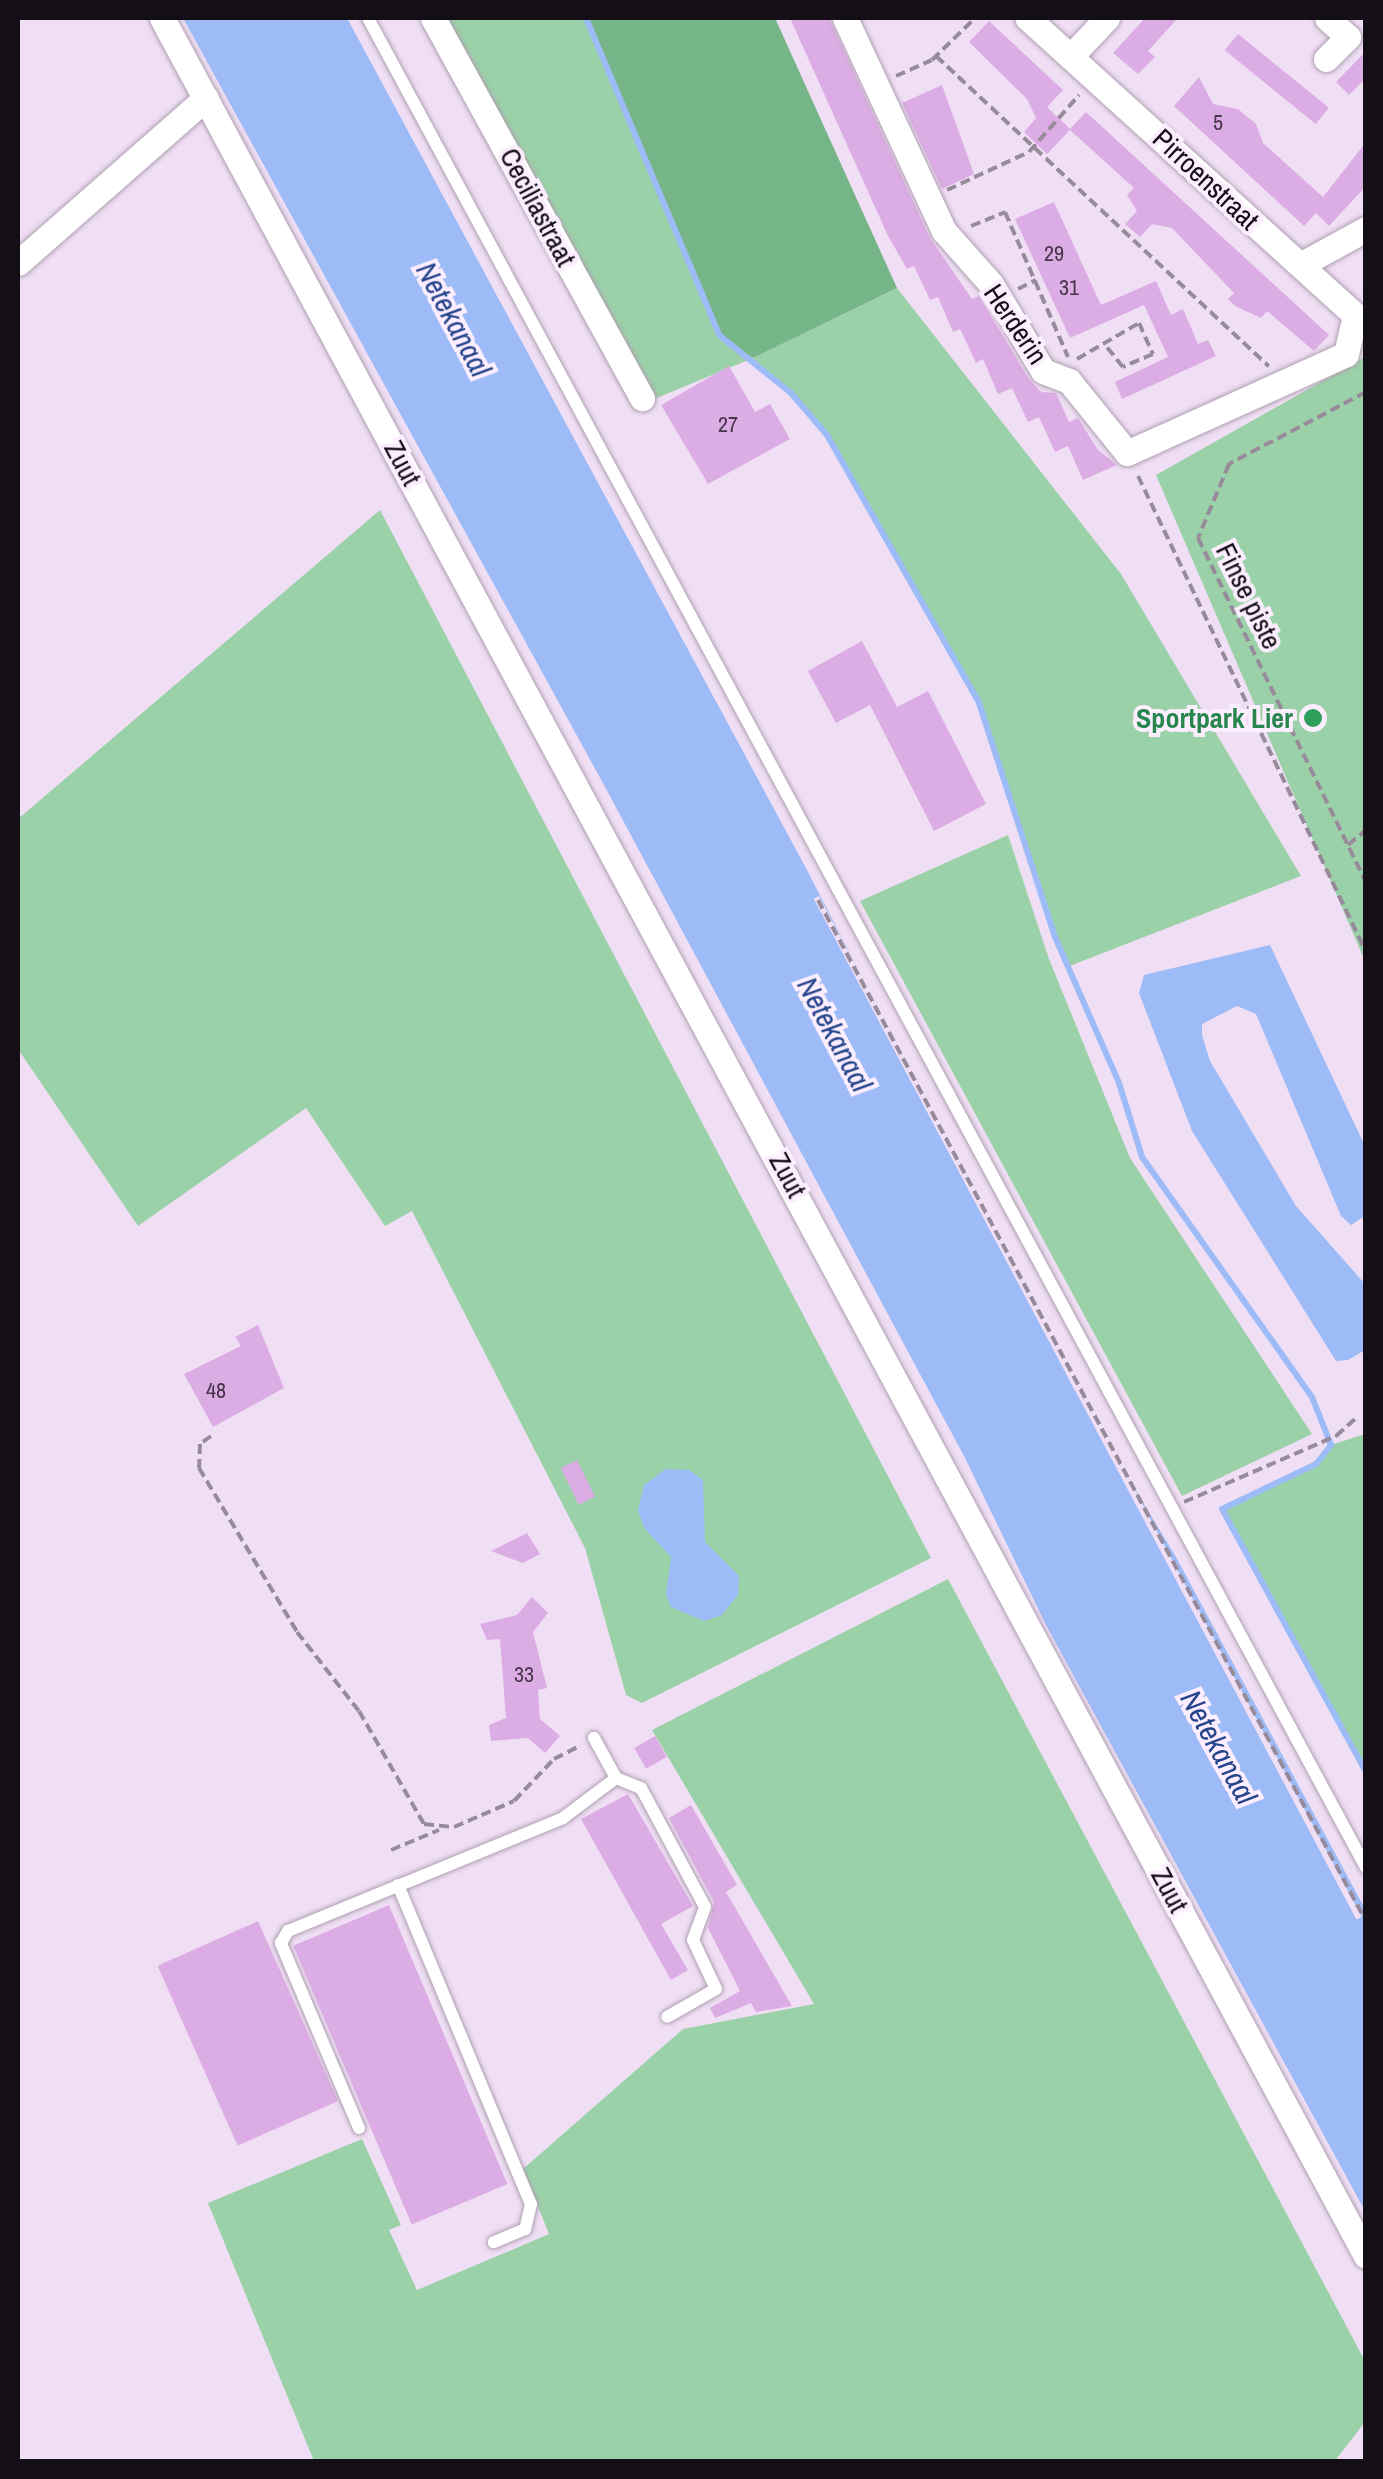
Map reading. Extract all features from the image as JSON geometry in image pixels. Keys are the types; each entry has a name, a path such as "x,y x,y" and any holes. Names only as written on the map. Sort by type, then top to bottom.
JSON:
{"street":[{"name":"Zuut","path":"162,18 1366,2256"},
{"name":"Ceciliastraat","path":"433,18 642,398"},
{"name":"Herderin","path":"845,18 927,199 948,236 991,284 1043,371 1069,380 1127,453"},
{"name":"Pirroenstraat","path":"1027,18 1355,315 1346,354 1278,386"},
{"path":"1072,55 1106,18"},
{"path":"1326,59 1348,37 1327,18"},
{"path":"18,263 206,98"},
{"path":"1300,265 1366,229"},
{"path":"1127,453 1278,386"}],"lane":[{"path":"368,18 1366,1868"},
{"path":"594,1738 616,1778 641,1788 706,1908 694,1940 716,1989 667,2017"},
{"path":"358,2128 281,1943 288,1930 563,1818 616,1778"},
{"path":"398,1886 530,2204 524,2230 494,2242"}],"path":[{"path":"876,86 936,56 976,18"},
{"path":"936,56 1268,364 1278,386"},
{"path":"927,199 1034,147 1095,76"},
{"path":"948,236 1005,212 1067,346 1068,363 1106,346 1112,334 1139,322 1153,354 1123,367 1106,346"},
{"name":"Finse piste","path":"1366,392 1229,464 1198,538 1366,882"},
{"path":"1127,453 1366,952"},
{"path":"1348,845 1366,830"},
{"path":"818,900 1366,1921"},
{"path":"1171,1508 1336,1436 1358,1416"},
{"path":"211,1436 200,1444 199,1468 297,1632 359,1711 412,1808 424,1824 439,1830"},
{"path":"391,1850 514,1801 554,1759 594,1738"}],"green space":[{"path":"438,18 586,18 719,334 753,358 652,400"},
{"path":"586,18 775,18 897,288 753,358 719,335"},
{"path":"897,288 1121,574 1301,876 1067,967 979,703 827,435 753,358"},
{"name":"Sportpark Lier","path":"1365,357 1365,961 1156,475"},
{"path":"380,510 931,1558 642,1703 626,1695 585,1548 412,1211 385,1226 306,1108 138,1226 18,1049 18,819"},
{"path":"1008,835 1049,959 1130,1158 1312,1434 1182,1496 860,901"},
{"path":"1366,1434 1365,1772 1222,1509 1316,1464 1331,1445"},
{"path":"948,1579 1365,2361 1365,2422 1334,2462 314,2461 208,2203 362,2139 401,2225 389,2230 417,2290 549,2234 523,2169 683,2029 814,2004 652,1730"}],"water":[{"name":"Netekanaal","path":"183,18 347,18 807,870 1073,1387 1176,1557 1365,1909 1365,2211 1046,1625 965,1458 604,785"},
{"path":"1270,945 1365,1146 1365,1216 1351,1225 1341,1216 1256,1014 1237,1006 1202,1024 1202,1035 1210,1061 1296,1206 1365,1284 1365,1350 1348,1360 1336,1361 1192,1131 1139,993 1144,975"},
{"path":"666,1469 689,1470 703,1480 705,1542 739,1576 738,1595 722,1615 704,1621 671,1607 666,1595 671,1557 644,1528 638,1510 644,1485"}],"pier":[{"path":"819,896 1362,1917 1356,1920 814,899"}],"building":[{"path":"790,18 829,18 930,238 972,299 979,296 1029,379 1041,392 1056,393 1069,422 1078,418 1098,450 1117,465 1083,480 1068,446 1055,452 1039,417 1028,422 1012,388 998,394 983,359 976,363 960,329 953,332 938,297 930,300 914,266 907,269 888,236"},
{"path":"1145,18 1178,18 1148,51 1155,57 1138,74 1113,53"},
{"path":"989,21 1063,90 1047,107 1070,129 1086,112 1329,335 1314,351 1267,311 1261,318 1235,306 1228,299 1234,293 1172,228 1152,224 1140,237 1125,224 1137,211 1127,195 1134,188 1070,130 1047,154 1024,132 1036,118 1027,99 969,42"},
{"path":"1238,34 1329,108 1316,124 1225,50"},
{"path":"1366,51 1366,78 1349,95 1336,82"},
{"path":"1199,77 1213,104 1238,109 1256,124 1263,143 1323,197 1366,142 1366,186 1329,226 1316,213 1304,226 1174,106"},
{"path":"942,85 974,174 942,189 902,103"},
{"path":"1054,202 1101,305 1156,281 1171,315 1183,309 1198,344 1208,340 1216,356 1122,399 1115,382 1168,357 1144,305 1070,338 1015,219"},
{"path":"729,366 755,412 770,404 790,439 708,484 661,405"},
{"path":"862,641 897,707 928,691 986,804 934,831 870,705 836,723 808,671"},
{"path":"258,1325 284,1388 213,1427 184,1374 241,1346 235,1337"},
{"path":"577,1460 595,1497 579,1505 561,1468"},
{"path":"527,1533 540,1554 523,1563 491,1551"},
{"path":"532,1597 548,1613 533,1632 547,1688 538,1690 540,1719 560,1736 545,1753 528,1738 491,1741 489,1725 506,1718 500,1639 487,1640 480,1624 517,1615"},
{"path":"655,1736 667,1757 646,1769 634,1748"},
{"path":"628,1794 693,1906 661,1924 688,1970 671,1980 581,1819"},
{"path":"691,1805 737,1885 726,1892 792,2006 756,2012 751,2003 715,2018 710,2008 740,1991 708,1928 714,1902 669,1818"},
{"path":"389,1905 507,2184 412,2225 293,1946"},
{"path":"258,1921 338,2101 238,2146 158,1966"}],"waterway":[{"path":"586,18 719,335 791,393 827,435 979,703 1055,937 1119,1083 1142,1157 1312,1397 1331,1445 1316,1464 1222,1509 1366,1772"}],"place":[{"name":"Sportpark Lier","path":"1313,718"}]}
